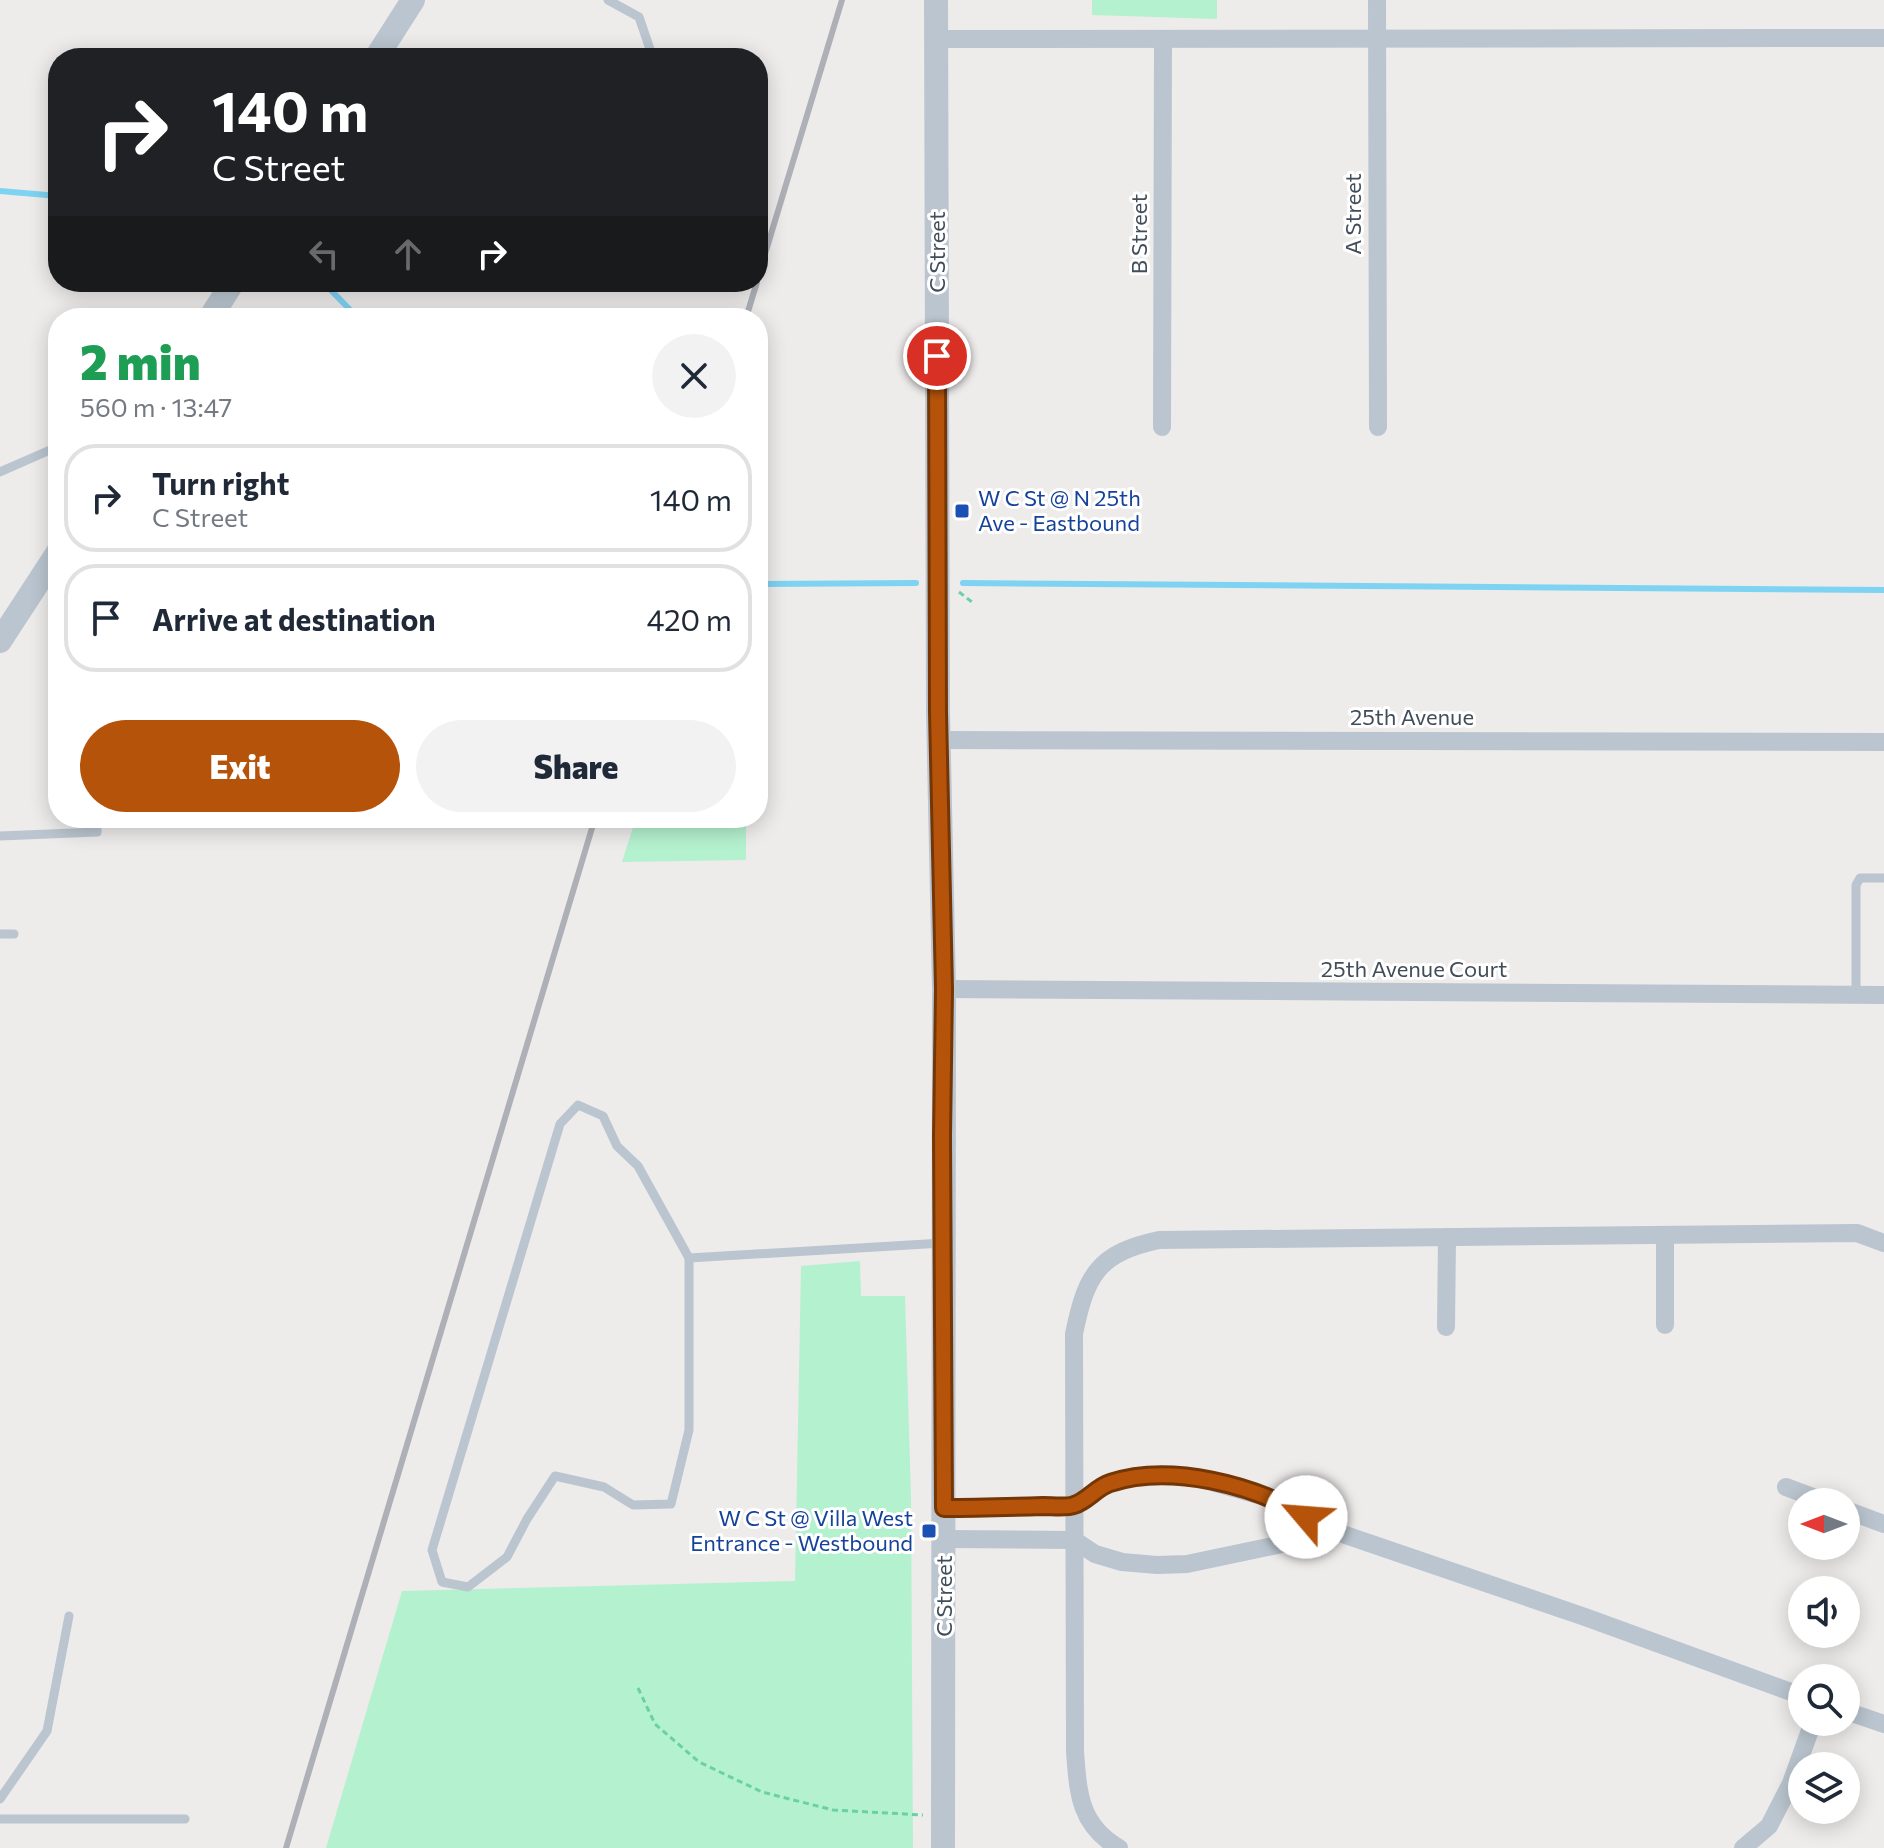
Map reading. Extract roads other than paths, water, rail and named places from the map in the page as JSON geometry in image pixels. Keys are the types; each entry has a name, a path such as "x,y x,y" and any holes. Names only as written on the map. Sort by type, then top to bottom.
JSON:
{"street":[{"path":"382,48 413,0"},
{"name":"C Street","path":"936,0 944,989 943,1848"},
{"name":"A Street","path":"1377,0 1378,427"},
{"path":"936,39 1884,38"},
{"name":"B Street","path":"1162,427 1163,40"},
{"path":"0,641 48,567"},
{"name":"25th Avenue","path":"940,740 1884,742"},
{"name":"25th Avenue Court","path":"944,989 1884,995"},
{"path":"1119,1848 1094,1826 1079,1800 1075,1751 1074,1334 1090,1280 1111,1256 1133,1246 1159,1240 1857,1233 1884,1243"},
{"path":"1665,1235 1665,1325"},
{"path":"1446,1327 1447,1237"},
{"path":"944,1508 1074,1506 1114,1481 1146,1475 1198,1478 1267,1497 1322,1527 1788,1691"},
{"path":"1860,1515 1884,1524"},
{"path":"944,1539 1074,1540 1095,1554 1122,1562 1187,1564 1282,1544 1322,1527"},
{"path":"1860,1716 1884,1724"},
{"path":"1743,1848 1769,1826 1791,1783 1808,1736"}],"lane":[{"path":"608,0 639,17 650,48"},
{"path":"0,472 48,451"},
{"path":"0,836 97,832 97,828"},
{"path":"1856,995 1856,885 1860,878 1884,878"},
{"path":"0,934 14,934"},
{"path":"578,1105 603,1116 617,1146 638,1166 689,1258 689,1430 671,1504 633,1505 604,1487 555,1476 507,1557 468,1587 442,1582 432,1550 457,1461 560,1124 578,1105"},
{"path":"689,1258 943,1243"},
{"path":"0,1799 47,1731 69,1616"},
{"path":"0,1819 185,1819"}],"waterway":[{"path":"0,191 48,195"},
{"path":"333,292 348,308"},
{"path":"768,584 916,583"},
{"path":"963,583 1884,590"}],"railway":[{"path":"768,244 842,0"},
{"path":"749,308 754,292"},
{"path":"286,1848 592,828"}],"place":[{"name":"W C St @ N 25th Ave - Eastbound","path":"962,511"},
{"name":"W C St @ Villa West Entrance - Westbound","path":"929,1531"}]}
